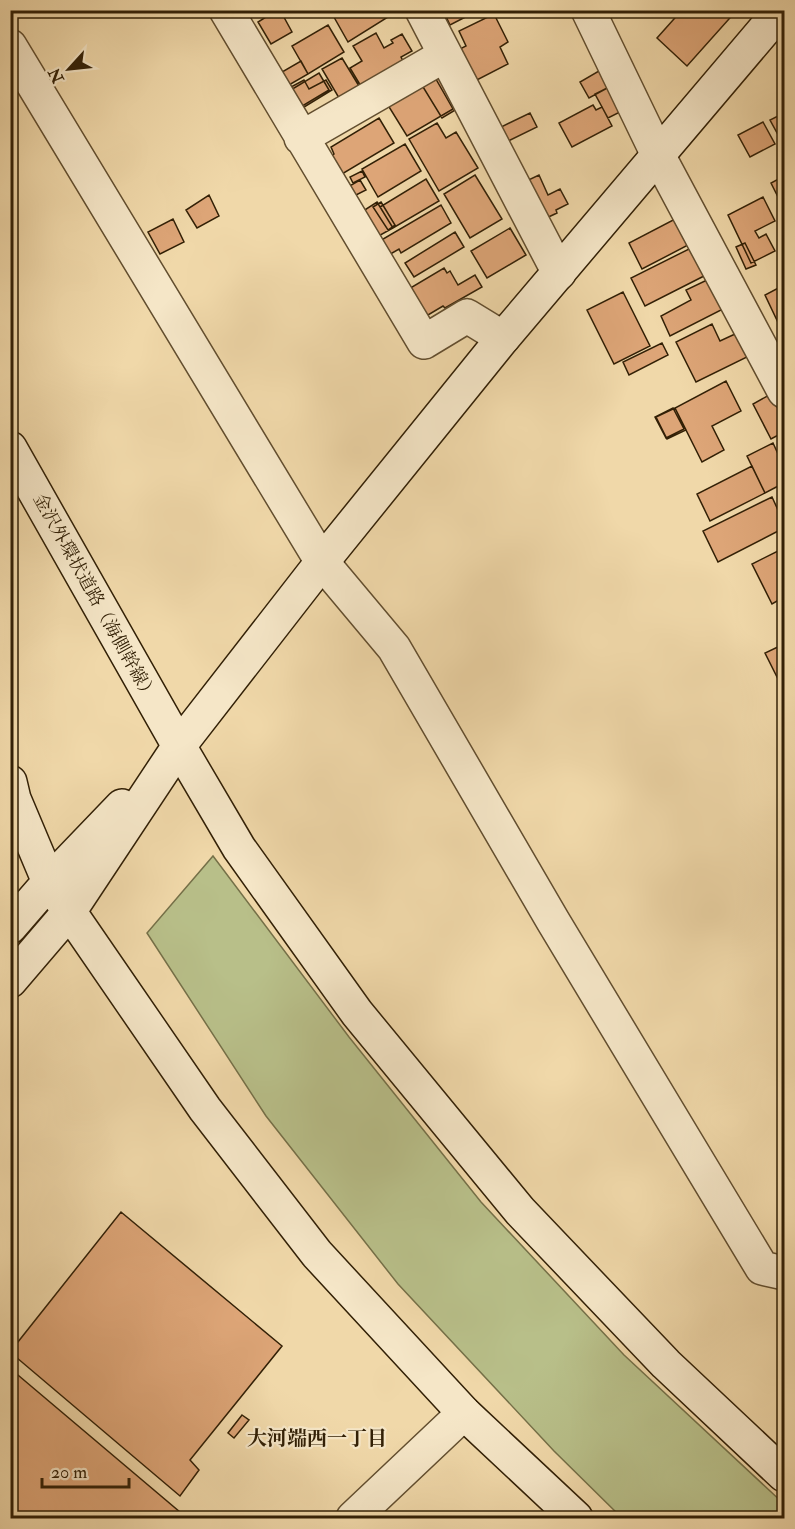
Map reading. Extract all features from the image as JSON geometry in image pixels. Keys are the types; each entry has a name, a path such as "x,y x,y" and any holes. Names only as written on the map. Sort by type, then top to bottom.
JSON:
{"street":[{"path":"226,10 424,342 467,316 503,338"},
{"path":"422,10 559,273"},
{"path":"588,10 658,155 784,391"},
{"path":"10,981 69,912 179,746 322,562 503,338 781,10"},
{"path":"10,45 322,562 394,648 553,921 762,1268 784,1273"},
{"path":"301,138 445,55"},
{"name":"金沢外環状道路（海側幹線）","path":"10,448 239,848 357,1013 520,1211 666,1364 784,1475"},
{"path":"10,927 49,882 179,746"},
{"path":"10,782 14,799 49,882 205,1109 317,1254 464,1413 576,1518"},
{"path":"353,1518 464,1413"}],"green space":[{"path":"213,856 349,1037 481,1202 624,1355 784,1504 784,1518 622,1518 554,1451 398,1284 266,1116 147,933"}],"building":[{"path":"280,10 292,32 271,44 258,22"},
{"path":"330,10 384,10 388,17 348,42"},
{"path":"443,10 479,10 450,25"},
{"path":"682,10 737,10 687,66 657,38"},
{"path":"494,14 508,42 500,47 508,64 473,82 458,50 466,46 459,31"},
{"path":"328,25 344,52 308,74 292,46"},
{"path":"376,33 384,48 393,43 391,40 402,34 412,51 401,57 404,63 362,88 350,68 362,61 353,46"},
{"path":"342,58 359,86 339,98 322,69"},
{"path":"301,61 308,74 289,85 282,72"},
{"path":"604,68 613,85 589,98 580,82"},
{"path":"319,73 329,90 299,108 289,91"},
{"path":"436,73 457,109 442,118 420,82"},
{"path":"433,74 453,109 407,136 386,102"},
{"path":"304,80 309,89 326,80 332,90 301,109 289,88"},
{"path":"613,85 626,109 608,118 595,94"},
{"path":"593,105 596,110 602,107 612,126 572,147 559,123"},
{"path":"530,113 537,127 504,143 497,129"},
{"path":"784,113 784,140 782,142 770,120"},
{"path":"379,118 394,143 337,177 327,159 334,154 331,147"},
{"path":"763,122 775,144 750,157 738,135"},
{"path":"437,123 446,138 456,132 478,168 439,191 409,139"},
{"path":"405,144 421,171 378,197 362,169"},
{"path":"362,171 365,177 353,183 350,177"},
{"path":"475,175 502,219 470,238 444,194"},
{"path":"539,175 548,195 560,189 568,204 556,210 557,213 540,221 522,183"},
{"path":"784,176 784,209 771,183"},
{"path":"426,179 439,201 393,228 380,207"},
{"path":"360,180 366,190 352,197 346,188"},
{"path":"209,195 219,216 197,228 186,210"},
{"path":"763,197 775,221 755,231 759,238 766,234 775,251 751,263 728,215"},
{"path":"377,202 393,228 375,238 360,213"},
{"path":"381,202 395,225 388,230 373,207"},
{"path":"441,205 451,223 401,253 399,249 387,256 378,242"},
{"path":"677,218 690,244 642,269 629,243"},
{"path":"173,219 184,242 160,254 148,232"},
{"path":"510,228 526,255 487,278 471,251"},
{"path":"455,232 464,247 414,277 405,263"},
{"path":"745,243 756,265 746,269 736,247"},
{"path":"697,245 704,276 645,306 631,278"},
{"path":"444,268 447,273 450,271 458,285 475,275 482,287 423,318 407,290"},
{"path":"707,280 725,308 670,336 661,316 691,300 686,290"},
{"path":"784,285 784,332 783,333 765,295"},
{"path":"623,292 650,346 614,364 587,310"},
{"path":"712,324 720,341 735,334 747,357 696,382 676,342"},
{"path":"662,343 668,355 629,375 623,362"},
{"path":"726,381 741,411 712,426 724,450 702,462 675,408"},
{"path":"771,394 784,421 784,432 771,439 753,404"},
{"path":"673,408 684,429 666,438 655,417"},
{"path":"675,408 686,430 667,439 656,417"},
{"path":"773,443 784,467 784,483 765,493 747,456"},
{"path":"752,466 765,493 710,521 697,494"},
{"path":"772,497 784,523 784,528 718,562 703,531"},
{"path":"784,548 784,597 772,604 752,564"},
{"path":"784,644 784,691 765,653"},
{"path":"121,1212 282,1346 190,1460 199,1470 180,1496 10,1352"},
{"path":"12,1370 187,1518 10,1518 10,1372"},
{"path":"242,1415 249,1420 234,1438 228,1433"}],"district":[{"name":"大河端西一丁目","path":"317,1438"}]}
